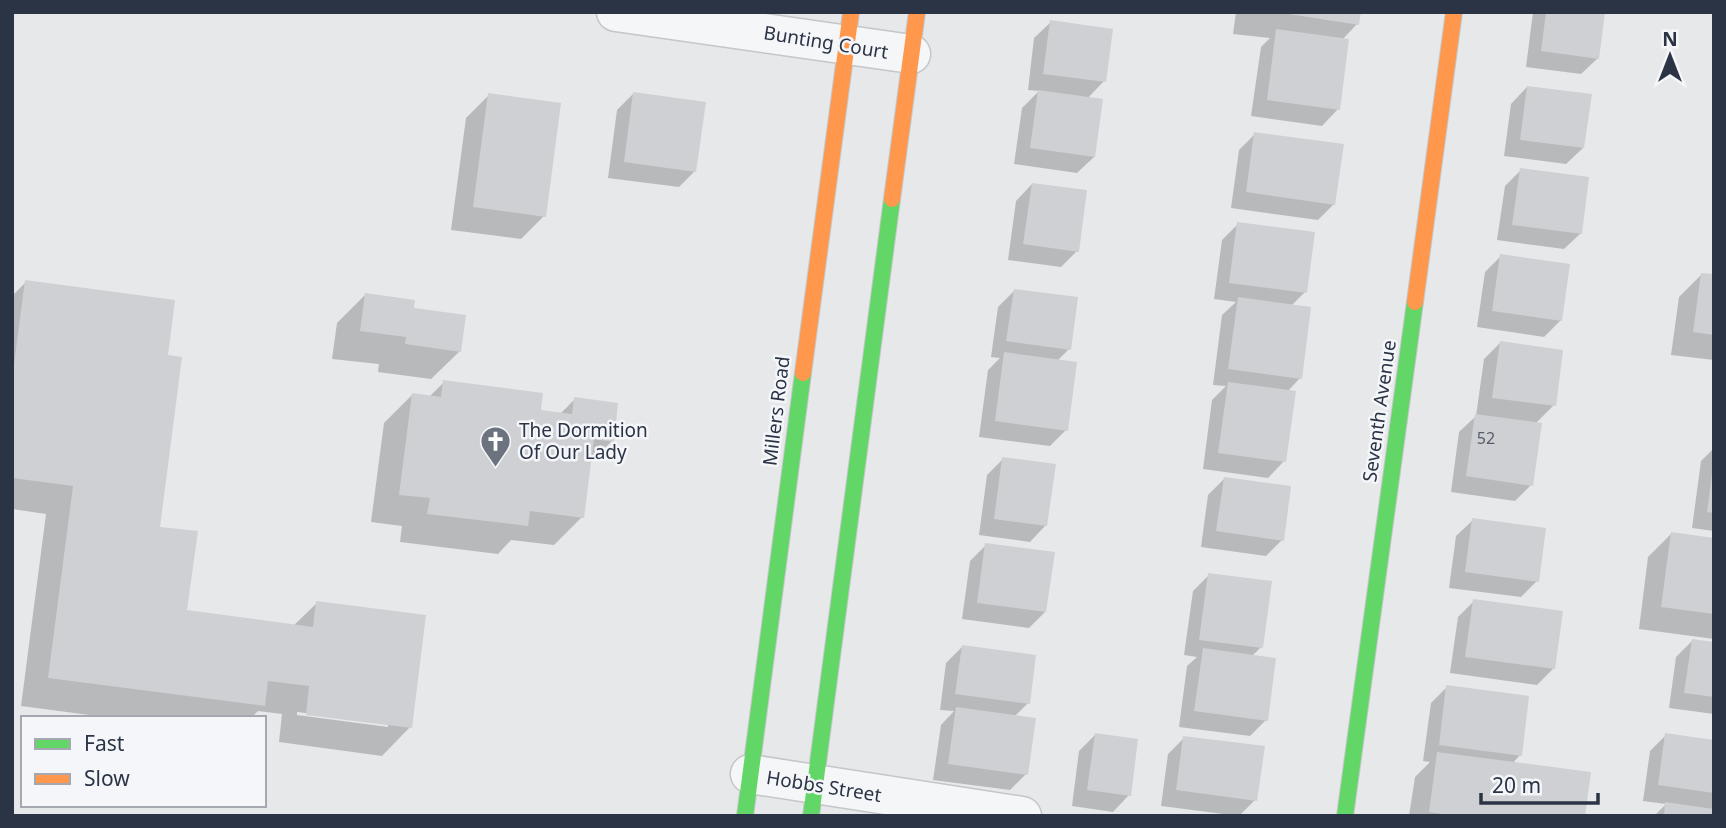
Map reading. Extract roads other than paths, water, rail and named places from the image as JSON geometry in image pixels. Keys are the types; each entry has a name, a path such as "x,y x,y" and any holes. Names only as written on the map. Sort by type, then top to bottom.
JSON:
{"main road":[{"path":"813,800 917,12"},
{"name":"Seventh Avenue","path":"1345,816 1454,12"},
{"name":"Millers Road","path":"745,816 849,28"}],"street":[{"name":"Bunting Court","path":"617,12 849,28 911,54"},
{"name":"Hobbs Street","path":"750,774 813,800 1023,816"}],"place":[{"name":"The Dormition Of Our Lady","path":"496,468"}]}
